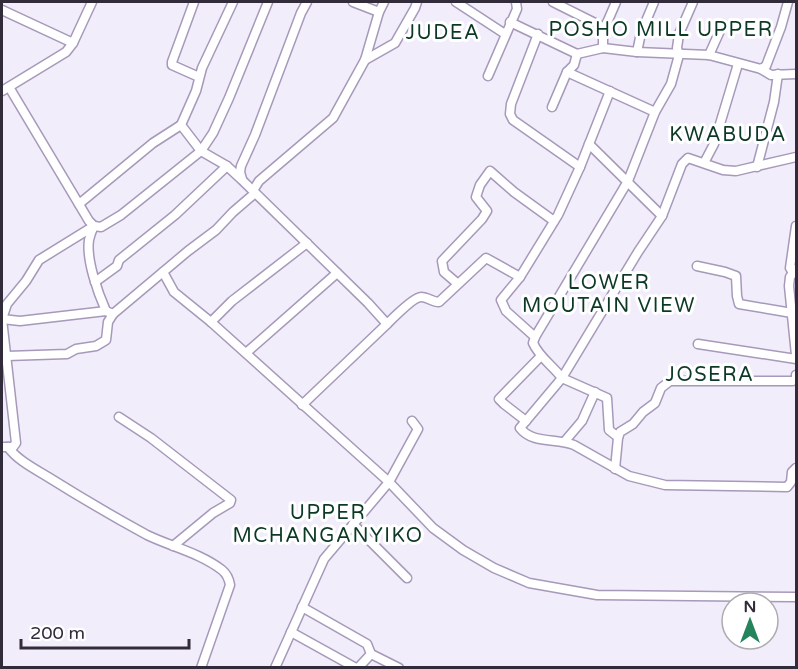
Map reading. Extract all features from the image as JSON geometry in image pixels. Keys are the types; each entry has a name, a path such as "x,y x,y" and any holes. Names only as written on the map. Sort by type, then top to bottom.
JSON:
{"street":[{"path":"93,2 73,43 66,52 5,89 94,226"},
{"path":"194,2 172,62 176,68 199,77"},
{"path":"79,204 153,143 181,125 196,91 199,77 233,2"},
{"path":"5,447 15,446 16,443 2,319 7,304 26,281 39,260 94,226 101,227 121,215 201,151 213,133 268,2"},
{"path":"242,180 241,166 307,2"},
{"path":"352,2 379,12"},
{"path":"2,319 40,320 110,313 216,230 254,194 259,181 333,118 365,60 384,2"},
{"path":"365,60 395,43 416,8 417,2"},
{"path":"456,2 505,34"},
{"path":"489,76 518,6 516,2"},
{"path":"553,2 605,28"},
{"path":"603,48 602,39 605,28 616,2"},
{"path":"637,52 641,33 654,2"},
{"path":"618,437 609,430 608,398 562,378 551,364 540,356 534,346 535,337 628,181 655,111 671,84 679,54 677,48 679,34 693,2"},
{"path":"760,69 766,66 788,2"},
{"path":"2,10 73,43"},
{"path":"510,22 577,54 603,48 709,55 760,69 769,74 796,74"},
{"path":"709,55 723,24"},
{"path":"538,34 511,104 510,114 513,120 580,167"},
{"path":"552,107 567,72 574,65 577,54"},
{"path":"704,164 714,144 738,64"},
{"path":"567,72 655,111"},
{"path":"757,167 774,102 778,74"},
{"path":"535,337 506,311 501,300 520,277 554,221 580,167 610,91"},
{"path":"181,125 201,151 227,166 254,191 387,324"},
{"path":"589,144 662,216"},
{"path":"796,158 736,171 723,170 688,158 682,164 662,216 562,378 520,428 525,435 532,438 565,441 637,479 665,485 787,487 791,482 792,472 796,468"},
{"path":"95,282 117,266 119,260 175,215 227,166"},
{"path":"458,284 444,272 442,261 487,211 476,197 480,185 490,171 554,221"},
{"path":"7,356 67,354 76,349 96,346 106,340 110,313 95,282 89,255 89,240 94,226"},
{"path":"796,226 790,268 795,271 790,277 789,286 796,355"},
{"path":"211,322 232,301 307,243"},
{"path":"302,405 416,298 421,297 439,302 486,258 520,277"},
{"path":"697,266 736,276 739,304 792,313"},
{"path":"164,272 174,292 211,322 389,482 433,528 463,550 494,568 529,583 597,595 796,597"},
{"path":"246,353 338,273"},
{"path":"698,344 796,359"},
{"path":"526,421 499,399 540,356"},
{"path":"615,469 620,432 633,424 655,403 661,388 670,381 793,381 796,375"},
{"path":"565,441 582,421 595,392"},
{"path":"118,417 151,438 231,500 173,546"},
{"path":"275,668 324,559 389,482 418,429 412,421"},
{"path":"5,447 73,493 148,535 200,557 222,570 229,578 230,585 201,668"},
{"path":"353,524 407,578"},
{"path":"302,608 367,644 371,654 399,668"},
{"path":"291,632 357,668 371,654"}],"district":[{"name":"POSHO MILL UPPER","path":"661,29"},
{"name":"JUDEA","path":"443,32"},
{"name":"KWABUDA","path":"728,134"},
{"name":"LOWER MOUTAIN VIEW","path":"609,294"},
{"name":"JOSERA","path":"710,374"},
{"name":"UPPER MCHANGANYIKO","path":"328,524"}]}
